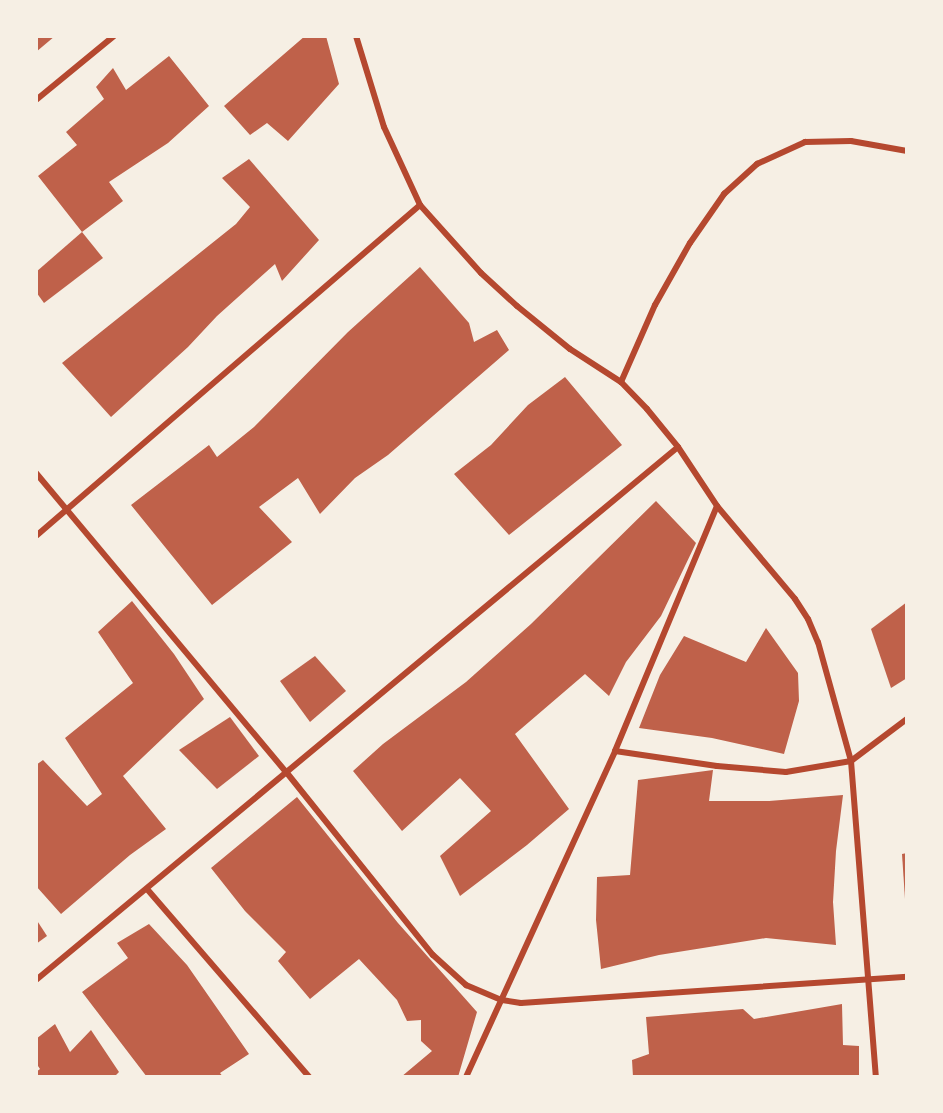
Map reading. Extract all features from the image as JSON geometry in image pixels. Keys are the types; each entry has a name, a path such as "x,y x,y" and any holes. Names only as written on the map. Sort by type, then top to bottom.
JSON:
{"street":[{"path":"36,100 114,36"},
{"path":"356,36 384,127 420,205 481,273 517,306 570,350 621,382 678,447 717,506 795,599 808,619 818,642 851,761 876,1077"},
{"path":"621,382 654,305 690,243 724,194 757,165 805,142 851,141 907,151"},
{"path":"36,536 420,205"},
{"path":"36,980 678,447"},
{"path":"36,473 287,773 447,970 466,985 502,1000 541,1002 907,977"},
{"path":"466,1077 615,751 717,506"},
{"path":"615,751 753,770 786,772 851,761 907,719"},
{"path":"147,890 309,1077"}],"building":[{"path":"36,36 55,36 36,52"},
{"path":"305,36 326,36 339,84 288,141 267,123 250,135 224,106"},
{"path":"169,56 209,106 168,143 109,182 123,201 82,232 38,176 77,145 66,132 104,99 96,87 113,68 126,90"},
{"path":"249,159 319,240 282,281 275,264 111,417 62,363 236,224 250,207 222,178"},
{"path":"82,232 103,258 44,303 36,292 36,272"},
{"path":"420,267 469,323 474,342 497,330 509,350 388,455 355,478 320,514 298,478 259,507 292,542 212,605 131,505 209,445 217,457 254,427 348,332"},
{"path":"565,377 622,445 509,535 454,474 491,445 528,405"},
{"path":"656,501 696,543 661,616 626,662 609,696 585,674 515,734 569,809 527,845 460,896 440,856 491,811 460,778 402,831 353,771 383,744 466,682 531,624"},
{"path":"132,601 174,654 204,699 123,776 166,829 130,855 61,914 36,886 36,765 43,760 87,806 102,794 65,738 133,683 98,632"},
{"path":"907,602 907,678 891,688 871,629"},
{"path":"766,628 798,673 799,701 784,754 712,738 639,728 660,675 684,636 746,662"},
{"path":"315,656 346,691 310,722 280,681"},
{"path":"230,717 259,756 217,789 179,750"},
{"path":"713,770 709,801 769,801 843,795 833,902 836,945 766,938 659,955 601,969 596,920 597,877 630,875 638,780"},
{"path":"297,797 398,923 477,1012 458,1077 401,1077 432,1051 421,1041 421,1020 407,1021 397,1000 359,959 310,999 278,961 286,952 245,911 211,868"},
{"path":"907,853 907,899 905,899 902,854"},
{"path":"36,919 47,936 36,944"},
{"path":"149,924 187,965 249,1054 220,1073 223,1077 147,1077 82,992 128,958 117,943"},
{"path":"842,1004 843,1045 859,1046 859,1077 633,1077 632,1060 649,1054 646,1017 743,1009 754,1019"},
{"path":"55,1024 70,1052 91,1030 119,1072 114,1077 36,1077 36,1072 40,1069 36,1063 36,1039"}]}
